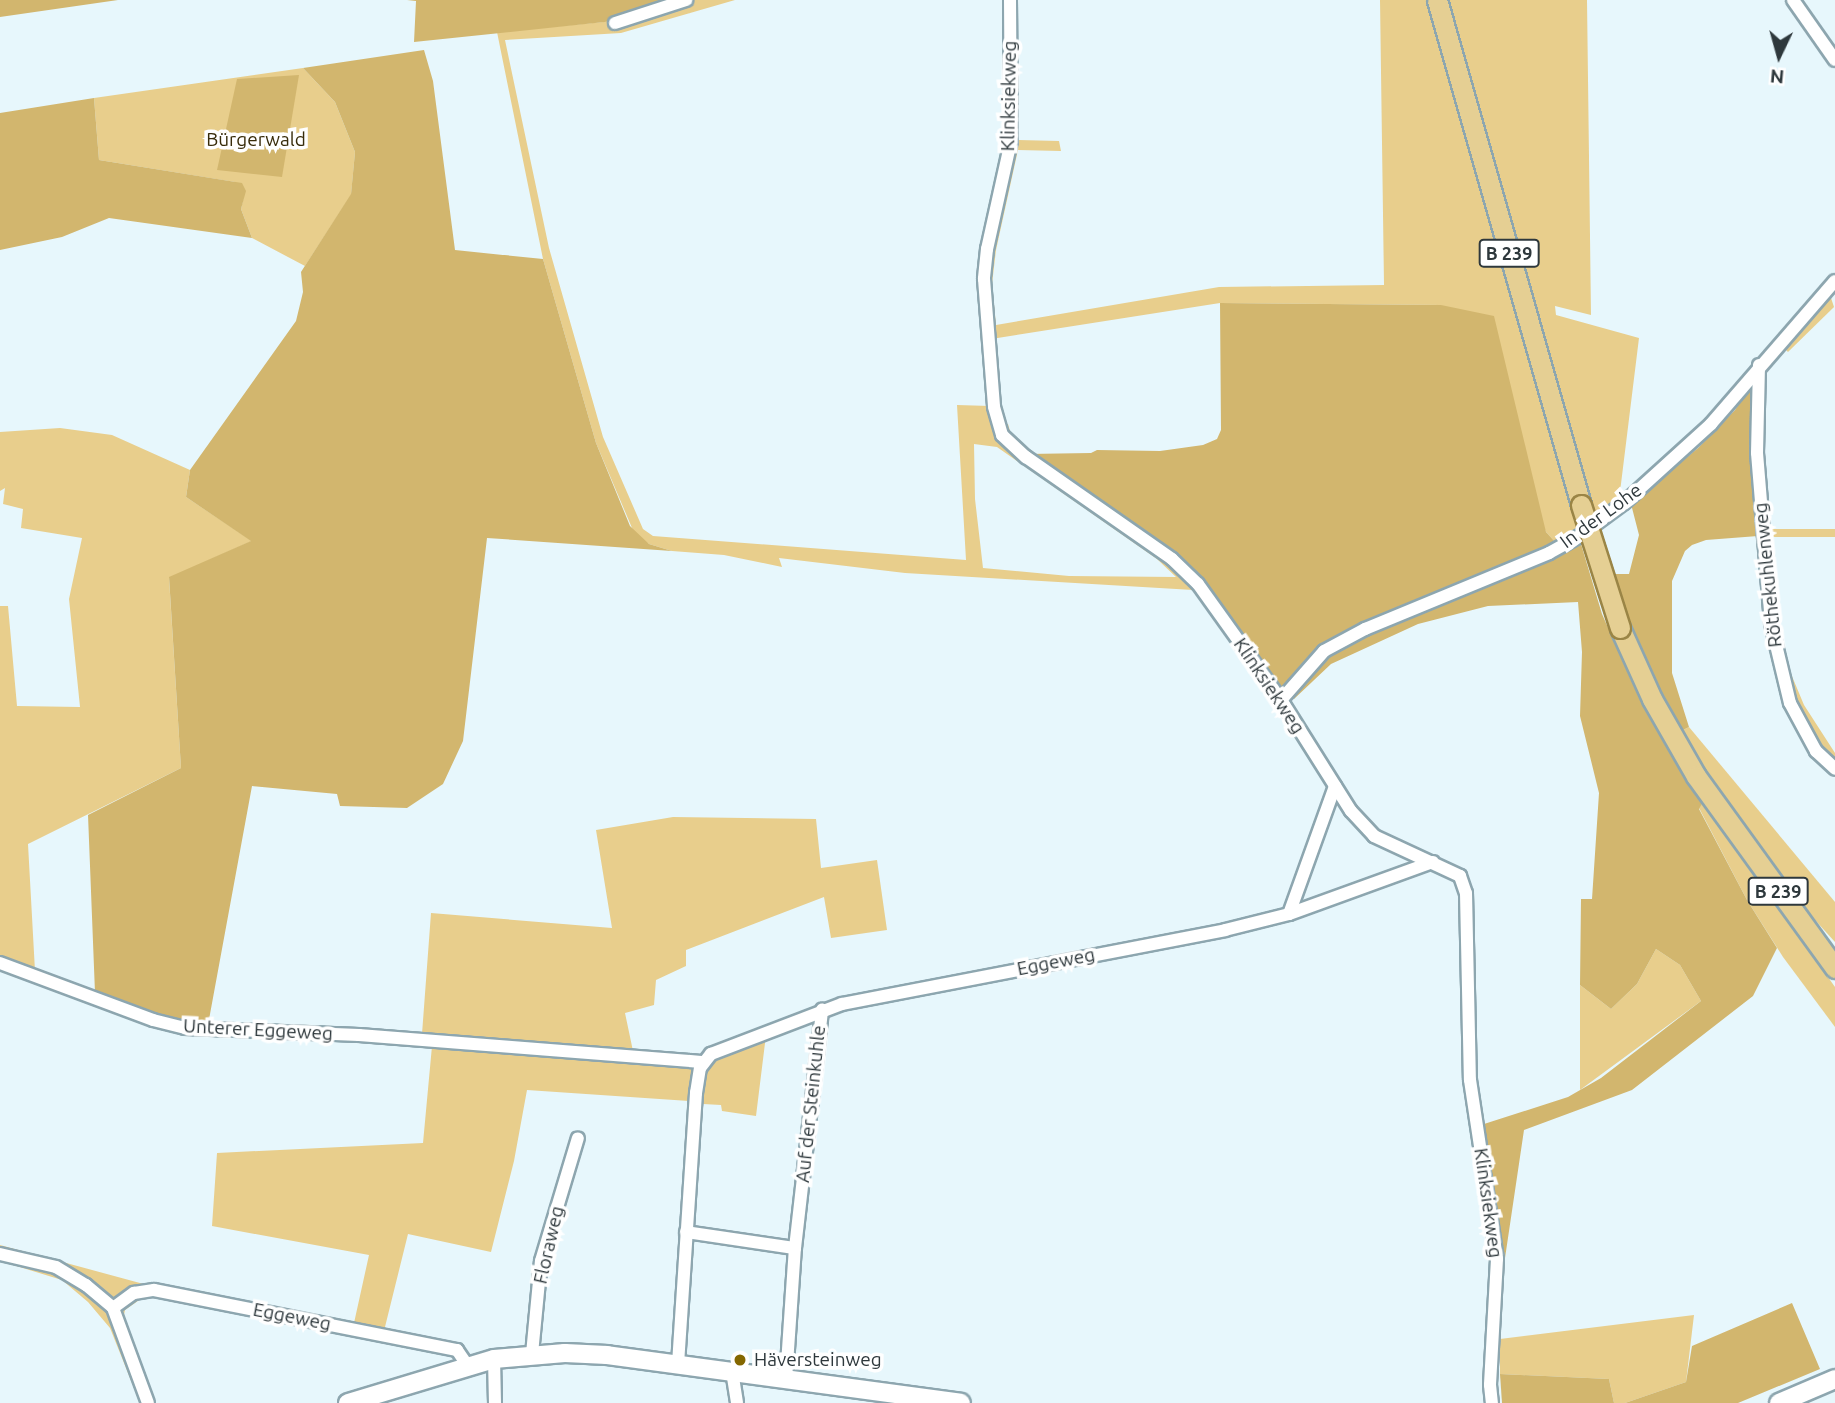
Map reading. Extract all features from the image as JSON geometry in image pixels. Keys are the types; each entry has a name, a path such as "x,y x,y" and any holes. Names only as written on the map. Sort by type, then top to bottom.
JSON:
{"main road":[{"name":"B 239","path":"1437,0 1581,505 1620,628 1652,699 1696,776 1834,964"},
{"path":"348,1403 467,1366 532,1354 607,1355 786,1378 864,1396 961,1403"},
{"path":"1779,1403 1835,1379"}],"street":[{"path":"615,23 686,0"},
{"name":"Klinksiekweg","path":"1010,0 1011,141 987,249 984,279 994,408 1002,435 1026,457 1172,559 1198,584 1281,700 1351,811 1374,836 1460,876 1466,893 1470,1080 1497,1258 1490,1385 1492,1403"},
{"path":"1793,0 1835,60"},
{"name":"In der Lohe","path":"1281,700 1324,652 1365,629 1549,554 1578,537 1624,503 1711,424 1759,365 1835,281"},
{"name":"Röthekuhlenweg","path":"1759,365 1757,453 1771,624 1777,657 1790,703 1816,751 1835,769"},
{"path":"1289,914 1335,786"},
{"name":"Eggeweg","path":"822,1010 1289,914 1433,862"},
{"name":"Unterer Eggeweg","path":"0,963 153,1020 185,1028 359,1034 704,1062"},
{"name":"Auf der Steinkuhle","path":"704,1062 715,1052 822,1010 795,1248 786,1378"},
{"path":"678,1364 696,1093 704,1062"},
{"name":"Floraweg","path":"532,1354 541,1261 578,1138"},
{"path":"686,1232 795,1248"},
{"path":"0,1254 56,1267 86,1285 113,1308 148,1403"},
{"name":"Eggeweg","path":"113,1308 134,1293 154,1290 457,1350 467,1366"},
{"path":"494,1359 495,1403"},
{"path":"732,1371 737,1403"}],"green space":[{"path":"0,0 118,0 0,17"},
{"path":"407,0 676,0 614,21 414,42 416,1"},
{"path":"681,0 735,0 621,33 505,40 549,248 603,437 643,529 653,536 966,560 957,405 990,406 996,425 1008,424 1013,441 1210,591 905,573 779,558 782,567 724,555 672,551 649,544 635,535 596,443 543,259 497,32 614,21","holes":["974,444 997,447 1157,559 1176,577 1069,576 983,568 975,499"]},
{"path":"1015,0 1018,140 1059,141 1061,151 1018,150 996,250 992,284 996,325 1219,287 1384,285 1380,0 1587,0 1591,315 1555,306 1556,315 1639,338 1619,500 1556,543 1546,532 1441,305 1220,303 985,340 982,278 1009,140"},
{"path":"424,50 433,81 455,250 543,259 596,443 630,526 649,544 672,551 487,538 463,741 443,784 407,808 340,806 337,794 252,786 208,1025 185,1024 95,993 88,815 181,768 169,577 251,541 186,497 190,470 296,321 303,292 301,272 351,194 355,152 335,102 303,68"},
{"path":"303,68 335,102 355,152 351,195 305,266 252,238 241,209 245,191 235,182 99,160 94,98"},
{"name":"Bürgerwald","path":"299,75 282,177 217,170 237,79"},
{"path":"94,98 99,160 242,183 246,191 241,209 252,238 109,218 62,237 0,250 0,113"},
{"path":"1830,295 1834,307 1788,352 1784,348"},
{"path":"1220,303 1441,305 1494,316 1546,532 1556,543 1559,555 1581,544 1602,614 1631,680 1703,802 1699,809 1747,900 1777,948 1753,996 1632,1090 1524,1130 1505,1258 1484,1124 1568,1097 1601,1078 1701,1001 1680,965 1656,949 1637,984 1611,1009 1580,985 1581,899 1592,899 1599,793 1580,716 1582,652 1578,602 1488,606 1418,624 1331,664 1294,699 1269,675 1210,591 1027,454 1091,453 1097,450 1160,451 1203,445 1217,439 1221,430"},
{"path":"1753,382 1750,452 1758,536 1706,540 1692,545 1685,551 1672,581 1672,673 1689,727 1679,732 1641,656 1614,574 1629,574 1639,535 1631,504 1698,448 1735,410"},
{"path":"60,428 112,435 190,470 186,497 252,541 169,578 181,768 28,844 35,971 185,1024 422,1034 431,913 612,928 596,830 673,817 816,819 821,868 877,860 887,930 831,938 824,897 686,950 686,966 656,980 654,1005 625,1013 633,1051 700,1054 689,1101 527,1090 514,1161 491,1252 408,1234 384,1331 354,1323 369,1255 212,1226 217,1153 423,1143 432,1046 360,1039 204,1034 0,968 0,606 8,606 17,706 80,707 69,599 82,538 21,528 23,509 3,504 5,488 0,491 0,432"},
{"path":"1770,529 1835,529 1835,537 1770,537"},
{"path":"1789,669 1804,705 1835,753 1835,760 1822,747 1794,701 1785,670"},
{"path":"1689,727 1835,902 1835,942 1805,909 1710,782 1679,732"},
{"path":"1703,802 1835,987 1835,1027 1783,957 1747,900 1699,808"},
{"path":"1656,949 1680,965 1701,1001 1580,1090 1580,985 1611,1009 1637,984"},
{"path":"766,1035 756,1116 722,1111 721,1105 703,1104 702,1077 710,1059"},
{"path":"0,1245 151,1286 145,1296 125,1310 123,1320 149,1389 136,1393 110,1328 88,1302 62,1280 0,1261"},
{"path":"1792,1303 1820,1369 1738,1403 1625,1403 1686,1382 1692,1346"},
{"path":"1694,1315 1686,1382 1625,1403 1614,1403 1609,1379 1500,1374 1500,1339"},
{"path":"1500,1374 1609,1379 1614,1403 1502,1403"}],"place":[{"name":"Häversteinweg","path":"740,1360"}]}
